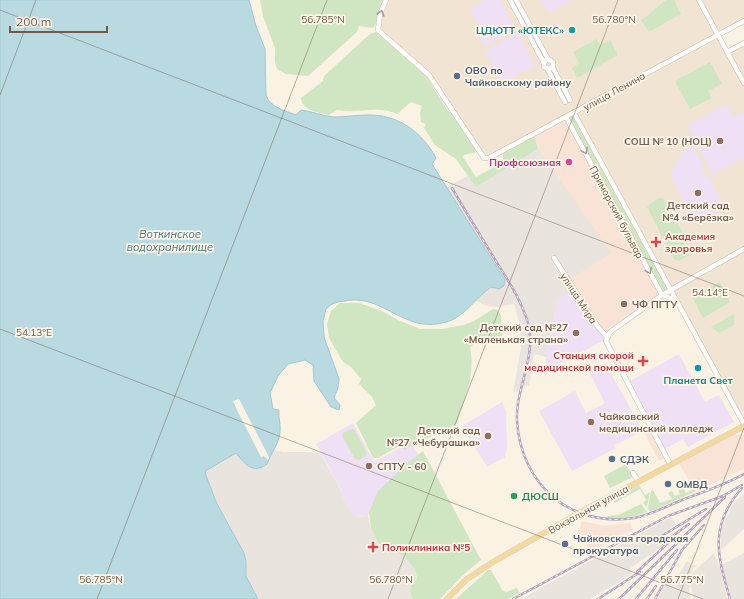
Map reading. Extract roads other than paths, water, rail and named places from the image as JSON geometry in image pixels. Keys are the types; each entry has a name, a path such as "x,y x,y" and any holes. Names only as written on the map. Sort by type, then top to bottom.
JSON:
{"main road":[{"name":"Вокзальная улица","path":"447,599 467,579 490,563 638,481 737,429 744,423"}],"street":[{"name":"улица Ленина","path":"386,0 380,14 378,30 429,75 484,158 500,152 574,113 744,20"},
{"path":"510,0 546,61"},
{"path":"516,0 546,61 544,67 550,68"},
{"path":"699,0 744,83"},
{"path":"727,52 744,43"},
{"path":"546,61 553,62 550,68"},
{"path":"550,68 567,101"},
{"name":"Приморский бульвар","path":"574,113 675,300 744,423"},
{"name":"Приморский бульвар","path":"566,117 662,295"},
{"path":"607,337 610,332 662,295 744,249"},
{"name":"улица Мира","path":"554,258 598,327 607,337 606,341 670,464"},
{"path":"662,295 675,300"},
{"path":"633,473 638,481"}],"water":[{"name":"Воткинское водохранилище","path":"0,0 249,0 256,26 265,49 266,95 271,103 278,108 296,115 301,110 334,117 378,115 399,121 408,126 424,140 436,158 432,164 505,280 504,286 499,289 491,287 457,317 450,321 437,324 415,322 362,300 337,302 330,305 326,309 323,321 324,337 339,379 338,388 334,398 340,405 339,410 331,407 314,381 313,365 305,360 288,364 278,376 270,393 273,409 279,410 280,429 278,441 267,464 258,468 250,467 236,453 207,470 205,473 217,504 244,553 246,562 246,576 258,599 0,599"}],"railway":[{"path":"452,188 513,289 522,306 528,323 530,348 519,397 517,421 521,444 528,465 539,482 553,497 570,509 590,516 611,519 634,518 653,513 744,474"},
{"path":"513,599 668,516 723,496 742,485"},
{"path":"730,599 719,554 720,528 724,515 731,502 742,488"},
{"path":"619,599 725,497"},
{"path":"660,537 706,509"},
{"path":"663,543 689,524"},
{"path":"655,599 682,550 704,525"},
{"path":"637,572 669,542"},
{"path":"636,599 677,550"},
{"path":"598,599 640,572"},
{"path":"647,599 656,586"}],"place":[{"name":"ЦДЮТТ «ЮТЕКС»","path":"572,30"},
{"name":"ОВО по Чайковскому району","path":"457,76"},
{"name":"СОШ № 10 (НОЦ)","path":"720,141"},
{"name":"Профсоюзная","path":"569,162"},
{"name":"Детский сад №4 «Берёзка»","path":"698,193"},
{"name":"Академия здоровья","path":"656,242"},
{"name":"ЧФ ПГТУ","path":"624,304"},
{"name":"Детский сад №27 «Маленькая страна»","path":"576,333"},
{"name":"Станция скорой медицинской помощи","path":"643,361"},
{"name":"Планета Свет","path":"698,368"},
{"name":"Чайковский медицинский колледж","path":"591,422"},
{"name":"Детский сад №27 «Чебурашка»","path":"488,436"},
{"name":"СДЭК","path":"612,459"},
{"name":"СПТУ - 60","path":"369,466"},
{"name":"ОМВД","path":"668,484"},
{"name":"ДЮСШ","path":"514,496"},
{"name":"Чайковская городская прокуратура","path":"565,544"},
{"name":"Поликлиника №5","path":"373,547"}]}
